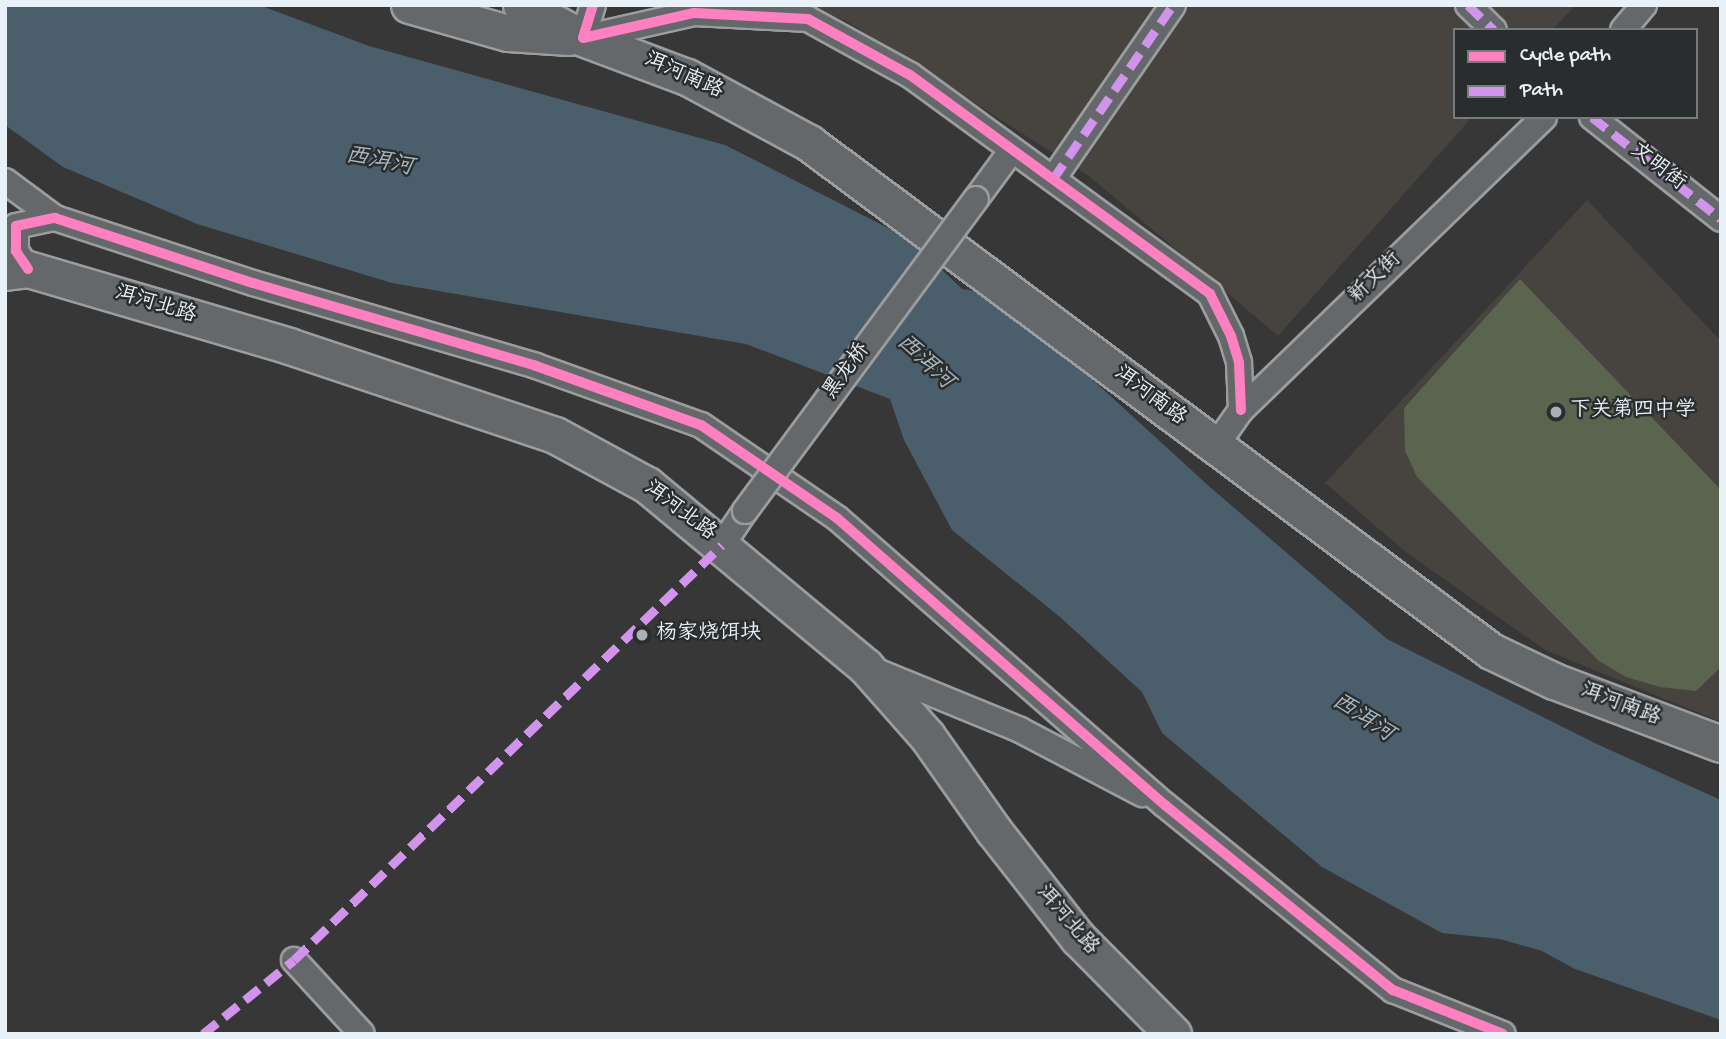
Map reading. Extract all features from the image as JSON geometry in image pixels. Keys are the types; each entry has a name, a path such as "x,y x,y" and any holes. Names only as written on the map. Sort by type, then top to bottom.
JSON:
{"main road":[{"name":"洱河南路","path":"409,5 508,33 583,38"},
{"name":"洱河南路","path":"521,5 583,38 687,77 809,143 1490,651 1554,681 1721,744"},
{"name":"洱河北路","path":"17,270 289,346 555,435 647,485 865,666 927,736 993,831 1077,938 1173,1034"}],"street":[{"path":"593,5 583,38 694,13 807,19 910,75 1210,294 1231,336 1238,363 1241,410"},
{"path":"1053,179 1173,5"},
{"path":"1468,5 1492,28"},
{"path":"1625,28 1644,5"},
{"name":"新文街","path":"1214,447 1241,410 1542,119"},
{"name":"文明街","path":"1595,119 1721,219"},
{"name":"黑龙桥","path":"722,545 1012,150"},
{"path":"5,181 55,218 253,283 536,366 701,425 837,518 1165,805 1393,990 1503,1034"},
{"path":"17,270 16,226 55,218"},
{"path":"865,666 1020,730 1099,775 1165,805"},
{"path":"294,960 362,1034"}],"shaded area":[{"path":"806,5 1576,5 1554,28 1453,28 1453,119 1470,119 1278,336 1089,176 846,21"},
{"name":"下关第四中学","path":"1587,200 1721,341 1721,722 1545,650 1407,553 1325,483"}],"green space":[{"name":"下关第四中学","path":"1520,279 1721,490 1721,667 1696,691 1660,687 1626,677 1599,661 1417,477 1405,451 1404,408"}],"water":[{"name":"西洱河","path":"5,5 259,5 369,46 725,145 890,229 922,251 962,289 988,293 1025,318 1211,488 1387,639 1601,746 1721,800 1721,1020 1575,969 1542,951 1500,939 1442,933 1322,867 1162,733 1142,692 1060,617 952,530 904,440 890,399 746,344 392,283 197,224 63,167 5,125"}],"marked path":[{"path":"1053,179 1173,5"},
{"path":"1468,5 1492,28"},
{"path":"1595,119 1721,219"},
{"path":"203,1034 294,960 722,545"}],"cycle path":[{"path":"593,5 583,38 694,13 808,19 910,75 1210,294 1231,336 1239,363 1241,410"},
{"path":"28,269 16,251 16,226 55,218 253,283 536,366 701,425 837,518 1165,805 1393,990 1503,1034"}],"place":[{"name":"下关第四中学","path":"1556,412"},
{"name":"杨家烧饵块","path":"642,635"}]}
